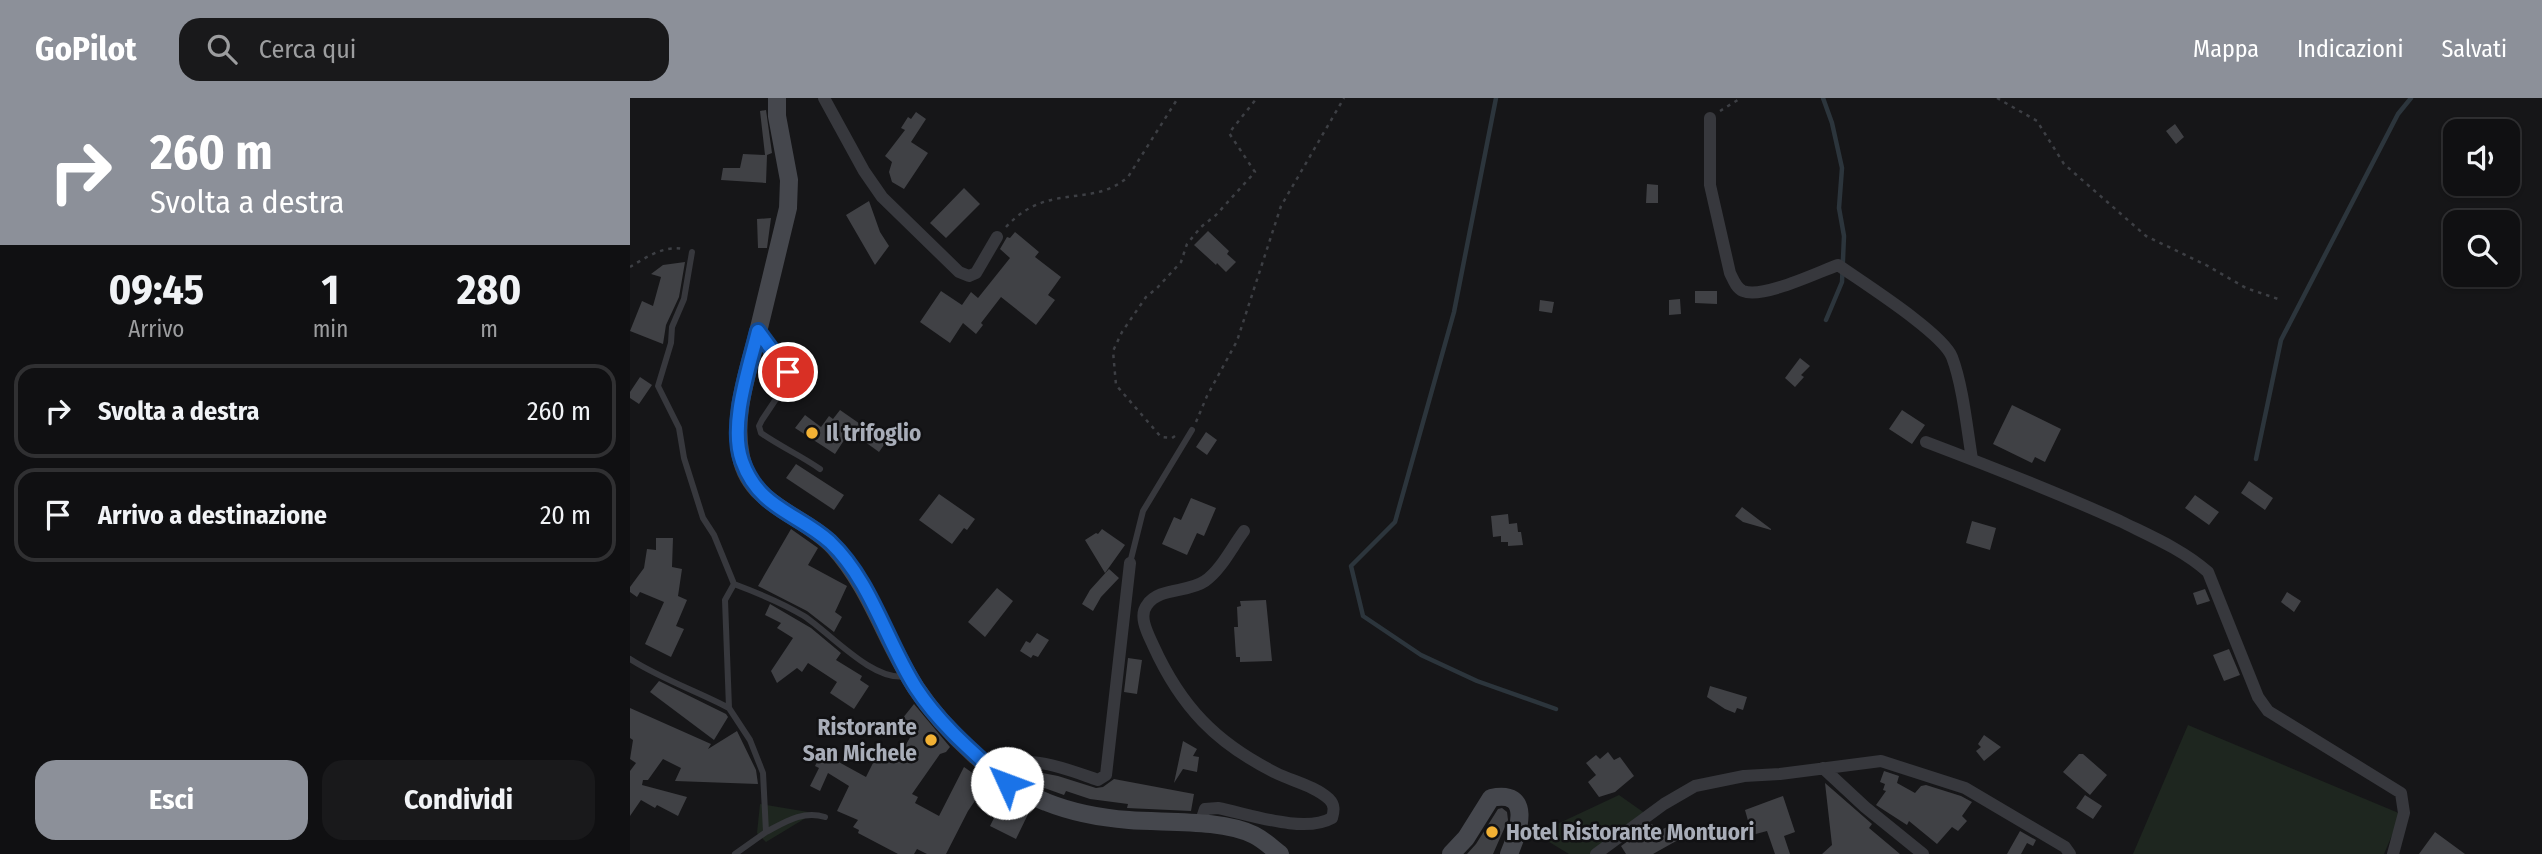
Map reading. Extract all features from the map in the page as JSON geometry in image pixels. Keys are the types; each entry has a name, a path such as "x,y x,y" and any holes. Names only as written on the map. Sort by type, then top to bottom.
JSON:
{"main road":[{"path":"777,98 777,116 789,180 788,208 741,403 738,435 741,460 755,487 782,511 829,541 853,568 916,688 947,727 1007,783 1045,802 1072,810 1126,820 1233,828 1255,835 1280,854"},
{"path":"1451,854 1466,838 1491,798 1503,796 1518,805 1521,818 1509,854"}],"street":[{"path":"824,98 864,171 882,197 959,272 969,276 976,273 997,237"},
{"path":"1710,118 1710,185 1730,273 1737,285 1744,291 1762,292 1838,265 1881,293 1931,334 1951,355 1972,459"},
{"path":"1926,442 2053,490 2193,559 2208,572 2258,697 2268,711 2401,793 2404,813 2393,854"},
{"path":"1200,824 1205,809 1218,808 1307,825 1322,824 1332,818 1334,809 1330,800 1318,791 1231,748 1200,721 1161,663 1145,624 1143,613 1147,604 1157,596 1202,583 1213,574 1244,531"},
{"path":"995,772 1003,766 1030,763 1044,764 1098,780 1105,775 1130,563"},
{"path":"1596,854 1664,804 1696,786 1744,776 1881,761 1965,788 2065,847 2070,854"},
{"path":"1823,768 1865,807 1923,854"}],"lane":[{"path":"692,252 684,299 672,327 671,342 658,386 679,428 684,458 703,518 714,535 734,584 768,596 806,617 879,672 896,677 909,675"},
{"path":"758,331 788,372 788,381 759,426 761,433 820,469"},
{"path":"1130,563 1143,511 1192,430"},
{"path":"734,584 725,600 729,708 750,740 763,773 766,832"},
{"path":"630,659 729,708"},
{"path":"735,854 766,832 799,816 813,813 825,817"}],"path":[{"path":"997,237 1019,212 1033,204 1117,187 1128,177 1178,98"},
{"path":"1258,98 1229,133 1255,172 1187,244 1181,262 1146,297 1122,332 1113,351 1116,385 1161,437 1172,438 1181,431 1192,430 1237,341 1261,273 1280,206 1344,98"},
{"path":"1710,118 1741,98"},
{"path":"1997,98 2037,121 2064,164 2146,236 2246,288 2281,300"},
{"path":"630,267 654,253 678,247 692,252"}],"shaded area":[{"path":"2188,725 2401,814 2384,854 2133,854"},
{"path":"1619,795 1653,819 1604,854 1569,854 1536,834"},
{"path":"760,804 814,813 766,842 757,833"}],"building":[{"path":"766,110 772,153 767,155 766,183 721,180 723,168 740,168 743,154 765,155 760,111"},
{"path":"916,112 926,119 911,142 928,153 904,189 892,182 889,172 892,162 885,156 905,130 901,128 908,117 911,119"},
{"path":"2175,124 2184,137 2176,144 2166,131"},
{"path":"1647,184 1658,185 1658,203 1646,203"},
{"path":"964,188 980,204 946,238 930,223"},
{"path":"869,201 880,232 889,246 875,265 846,215"},
{"path":"771,218 767,248 758,248 757,219"},
{"path":"1208,231 1229,251 1227,254 1236,262 1226,272 1194,245"},
{"path":"1015,232 1039,252 1035,257 1061,277 1048,295 1055,300 1036,325 1001,297 976,334 963,323 950,343 920,322 941,291 962,305 971,292 978,298 1010,258 1000,249 1007,237 1010,238"},
{"path":"685,262 679,297 666,325 663,344 630,331 642,301 653,306 661,277 651,274 663,265"},
{"path":"1695,291 1717,291 1717,304 1695,303"},
{"path":"1680,299 1681,314 1669,315 1669,300"},
{"path":"1540,300 1554,302 1552,313 1539,311"},
{"path":"1800,358 1810,366 1795,387 1785,378"},
{"path":"640,377 652,385 639,404 630,398 630,392"},
{"path":"2012,405 2061,429 2045,462 2035,457 2032,463 1993,444"},
{"path":"840,410 886,442 879,452 850,431 835,454 795,428 805,415 821,427 829,416 833,419"},
{"path":"1902,410 1925,425 1912,444 1889,429"},
{"path":"1206,432 1217,440 1207,455 1196,447"},
{"path":"796,464 844,495 834,510 786,478"},
{"path":"2249,481 2273,498 2265,510 2241,493"},
{"path":"939,494 975,519 952,544 919,520"},
{"path":"2195,495 2219,512 2209,525 2185,508"},
{"path":"1191,498 1216,508 1204,536 1197,533 1187,555 1162,544 1174,517 1181,520"},
{"path":"1742,507 1771,530 1743,522 1735,516"},
{"path":"1508,514 1509,524 1517,523 1523,545 1508,546 1508,542 1501,542 1501,536 1493,537 1491,516"},
{"path":"1972,521 1996,528 1990,550 1966,543"},
{"path":"791,529 818,548 808,565 847,586 835,612 842,617 834,632 807,611 758,586"},
{"path":"1102,529 1125,545 1105,573 1085,540"},
{"path":"656,538 673,538 672,567 682,569 678,596 687,600 676,626 684,629 671,657 645,644 664,602 640,592 637,597 630,592 630,587 644,568 647,549 656,550"},
{"path":"1109,569 1119,578 1101,597 1093,611 1082,604 1090,590"},
{"path":"997,588 1013,601 985,637 968,622"},
{"path":"2205,589 2210,601 2197,605 2193,593"},
{"path":"2287,592 2301,601 2294,612 2281,602"},
{"path":"1266,600 1272,661 1240,662 1240,657 1236,657 1234,627 1238,627 1237,607 1241,606 1240,601"},
{"path":"770,604 811,628 841,653 836,660 862,676 860,680 869,686 854,709 830,693 837,682 808,663 802,672 797,668 777,683 771,671 793,638 777,628 781,623 765,615"},
{"path":"1037,633 1049,640 1038,657 1033,655 1031,658 1020,651 1026,641 1030,643"},
{"path":"2229,649 2240,675 2224,681 2213,655"},
{"path":"1128,658 1142,660 1137,694 1124,692"},
{"path":"659,681 726,714 728,717 714,740 650,692"},
{"path":"1710,686 1747,697 1743,710 1737,708 1735,713 1707,697"},
{"path":"914,704 950,747 940,754 912,794 918,797 915,803 939,816 964,767 987,783 968,811 946,854 927,854 917,849 914,854 898,854 858,833 859,830 853,827 858,820 837,811 849,786 828,773 820,791 810,786 819,768 815,766 822,752 837,756 835,760 866,777 878,753 896,762 912,734 898,724"},
{"path":"630,708 711,744 708,749 737,731 756,770 758,784 675,781 681,768 663,759 648,780 643,780 642,785 687,797 678,816 641,800 630,816 630,771 636,763 630,759 633,740 630,738"},
{"path":"1984,735 2001,747 1984,761 1976,751 1981,747 1978,744"},
{"path":"1183,741 1197,749 1193,756 1199,757 1197,772 1183,769 1174,783"},
{"path":"1608,752 1614,760 1620,757 1634,776 1615,792 1599,797 1588,782 1596,775 1586,763 1596,755 1600,759"},
{"path":"2079,754 2083,754 2107,775 2090,795 2063,772"},
{"path":"1032,771 1096,788 1103,787 1114,779 1194,794 1191,811 1127,808 1128,804 1090,799 1066,791 1064,795 1036,785 1015,772"},
{"path":"1884,771 1899,776 1897,783 1915,793 1921,786 1926,785 1972,802 1962,816 1967,821 1958,831 1952,827 1937,844 1909,821 1907,825 1876,805 1886,791 1883,790 1885,784 1880,782"},
{"path":"1825,783 1872,824 1869,828 1900,854 1822,854 1832,845"},
{"path":"1006,794 1031,808 1016,839 990,826"},
{"path":"2085,795 2102,806 2093,819 2076,808"},
{"path":"1783,796 1795,832 1784,836 1790,854 1775,854 1767,831 1752,835 1745,810"},
{"name":"Hotel Ristorante Montuori","path":"1502,808 1507,812 1508,820 1493,854 1467,854 1498,809"},
{"path":"1652,824 1657,832 1671,825 1678,840 1653,854 1626,854 1621,846"},
{"path":"2020,831 2036,840 2033,846 2027,843 2021,854 2007,854"},
{"path":"2435,832 2465,854 2419,854"}],"waterway":[{"path":"1496,98 1454,312 1395,522 1351,566 1363,616 1421,655 1477,681 1556,709"},
{"path":"1823,98 1832,123 1842,168 1839,208 1844,236 1842,282 1826,320"},
{"path":"2256,459 2281,340 2398,114 2411,98"}],"place":[{"name":"Il trifoglio","path":"812,433"},
{"name":"Ristorante San Michele","path":"931,740"},
{"name":"Hotel Ristorante Montuori","path":"1492,832"}],"route":[{"path":"788,372 758,331 743,393 738,435 741,460 755,487 782,511 829,541 853,568 916,688 947,727 1007,783"}]}
